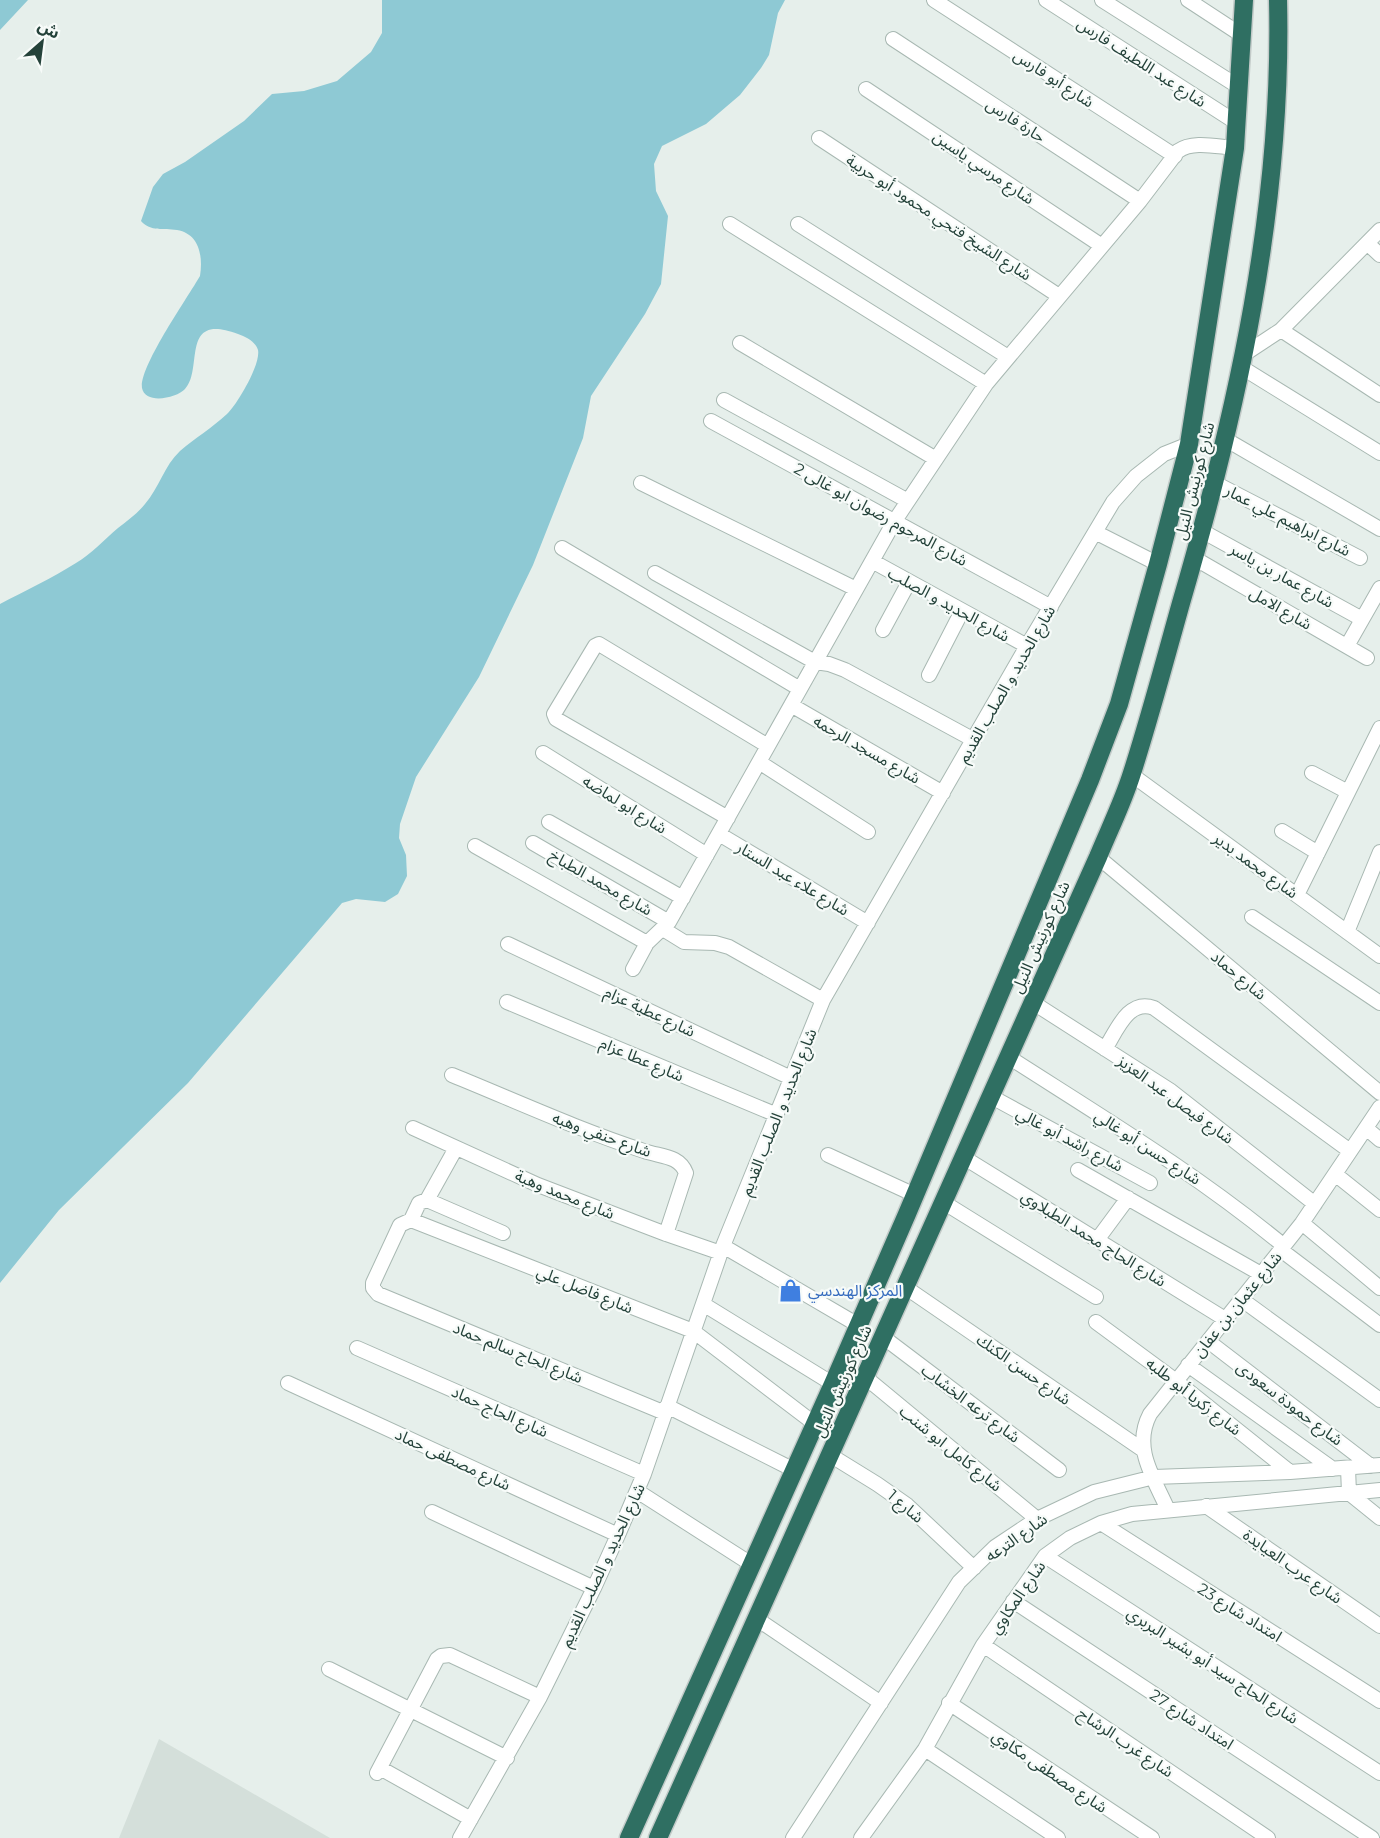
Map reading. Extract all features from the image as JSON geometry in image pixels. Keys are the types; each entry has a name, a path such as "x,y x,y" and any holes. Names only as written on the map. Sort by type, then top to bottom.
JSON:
{"highway":[{"name":"شارع كورنيش النيل","path":"629,1838 907,1214 1090,780 1119,704 1189,444 1235,148 1243,36 1243,0"},
{"name":"شارع كورنيش النيل","path":"658,1838 1098,857 1131,775 1215,483 1242,361 1262,242 1275,128 1278,0"},
{"path":"907,1214 932,1226"}],"street":[{"name":"شارع أبو فارس","path":"933,0 1174,156"},
{"name":"شارع عبد اللطيف فارس","path":"1046,0 1237,123"},
{"path":"1102,0 1239,87"},
{"path":"1188,0 1243,36"},
{"name":"حارة فارس","path":"893,39 1140,201"},
{"name":"شارع مرسي ياسين","path":"866,89 1102,246"},
{"name":"شارع الشيخ فتحي محمود أبو حربية","path":"819,138 1059,296"},
{"path":"633,969 647,943 666,926 683,898 894,522 986,384 1140,201 1178,151 1189,146 1235,148"},
{"path":"730,224 986,384"},
{"path":"798,224 1008,357"},
{"path":"1380,230 1281,330 1242,361 1380,453"},
{"path":"1367,243 1380,255"},
{"path":"1281,330 1380,395"},
{"path":"740,343 936,459"},
{"path":"724,400 908,501"},
{"name":"شارع المرحوم رضوان ابو غالى 2","path":"711,421 1051,608"},
{"path":"1225,439 1380,529"},
{"name":"شارع الحديد و الصلب القديم","path":"459,1838 540,1697 618,1535 644,1474 722,1249 823,1000 1027,646 1113,502 1136,476 1164,454 1189,444"},
{"path":"641,483 856,589"},
{"name":"شارع ابراهيم علي عمار","path":"1215,483 1360,558"},
{"name":"شارع عمار بن ياسر","path":"1202,531 1362,620"},
{"path":"1095,532 1158,564"},
{"path":"562,548 800,689"},
{"name":"شارع الامل","path":"1194,558 1367,658"},
{"name":"شارع الحديد و الصلب","path":"872,561 1027,646"},
{"path":"655,573 815,662 845,670 974,741"},
{"path":"883,630 909,582"},
{"path":"1347,646 1362,620 1375,607 1380,588"},
{"path":"929,675 962,611"},
{"path":"728,818 556,719 554,714 598,644 768,746"},
{"name":"شارع مسجد الرحمه","path":"791,705 943,793"},
{"path":"1297,895 1380,728"},
{"name":"شارع ابو لماضه","path":"543,753 707,855"},
{"path":"759,762 868,832"},
{"path":"1312,773 1348,792"},
{"name":"شارع محمد بدير","path":"1131,775 1380,956"},
{"path":"549,822 683,898"},
{"path":"1282,831 1318,853"},
{"name":"شارع علاء عبد الستار","path":"719,834 868,923"},
{"name":"شارع محمد الطباخ","path":"533,843 666,926 684,942 715,943 729,947 823,1000"},
{"path":"475,846 647,943"},
{"path":"1347,932 1375,880 1380,852"},
{"name":"شارع حماد","path":"1098,857 1380,1093"},
{"path":"1252,917 1380,1003"},
{"name":"شارع عطية عزام","path":"508,944 791,1078"},
{"name":"شارع عطا عزام","path":"507,1002 777,1115"},
{"name":"شارع فيصل عبد العزيز","path":"1032,1002 1171,1091 1315,1204"},
{"path":"1105,1049 1132,1009 1143,1005 1154,1008 1350,1151"},
{"name":"شارع حسن أبو غالي","path":"1007,1056 1182,1167 1225,1199 1282,1248 1380,1325"},
{"name":"شارع حنفي وهبه","path":"452,1075 615,1142 680,1162 686,1173 666,1234"},
{"name":"شارع راشد أبو غالي","path":"990,1096 1150,1183"},
{"name":"شارع عثمان بن عفان","path":"1168,1510 1143,1450 1141,1438 1143,1426 1188,1365 1302,1223 1380,1107"},
{"name":"شارع محمد وهبة","path":"413,1128 538,1185 666,1234 722,1249 858,1325"},
{"path":"1366,1128 1380,1140"},
{"path":"427,1200 456,1148"},
{"path":"828,1155 915,1195"},
{"name":"شارع الحاج محمد الطبلاوي","path":"963,1157 1225,1319"},
{"path":"1078,1170 1262,1274"},
{"path":"1335,1174 1380,1210"},
{"path":"1097,1240 1128,1198"},
{"path":"411,1220 419,1203 427,1200 503,1233"},
{"path":"943,1202 1096,1298"},
{"name":"شارع الحاج سالم حماد","path":"411,1220 400,1225 373,1283 372,1288 383,1297 666,1409 794,1470"},
{"name":"شارع فاضل علي","path":"411,1220 693,1331 815,1424"},
{"path":"1302,1223 1380,1288"},
{"name":"شارع حسن الكنك","path":"905,1287 1143,1450"},
{"path":"1241,1299 1380,1400"},
{"path":"703,1304 833,1384"},
{"name":"شارع زكريا أبو طلبه","path":"1096,1322 1176,1381 1290,1472"},
{"name":"شارع ترعه الخشاب","path":"883,1337 1059,1470"},
{"name":"شارع حمودة سعودى","path":"1208,1341 1376,1465"},
{"name":"شارع الحاج حماد","path":"357,1348 644,1474"},
{"path":"1188,1365 1333,1469"},
{"name":"شارع كامل ابو شنب","path":"865,1377 1037,1519"},
{"name":"شارع مصطفى حماد","path":"288,1383 618,1535"},
{"name":"شارع 1","path":"830,1455 878,1484 907,1505 974,1568"},
{"name":"شارع الترعه","path":"793,1838 958,1582 995,1547 1037,1519 1094,1492 1154,1478 1290,1472 1376,1465"},
{"path":"1348,1468 1349,1493 1380,1518"},
{"name":"شارع المكاوي","path":"861,1838 924,1749 983,1645 1013,1601 1045,1556 1070,1538 1101,1523 1132,1514 1380,1490"},
{"path":"637,1491 751,1564"},
{"name":"شارع عرب العيايدة","path":"1206,1506 1380,1626"},
{"path":"432,1512 594,1588"},
{"name":"امتداد شارع 23","path":"1101,1523 1380,1701"},
{"name":"شارع الحاج سيد أبو بشير البربري","path":"1045,1556 1380,1773"},
{"name":"امتداد شارع 27","path":"1013,1601 1372,1838"},
{"path":"757,1619 881,1702"},
{"name":"شارع غرب الرشاح","path":"983,1645 1268,1838"},
{"path":"471,1819 378,1770 437,1659 450,1655 540,1697"},
{"path":"329,1669 507,1758"},
{"name":"شارع مصطفى مكاوي","path":"949,1703 1152,1838"},
{"path":"924,1749 1058,1838"}],"shaded area":[{"path":"159,1739 330,1838 119,1838"}],"water":[{"path":"0,0 28,0 0,30"},
{"path":"382,0 785,0 778,13 769,55 740,95 706,124 662,146 654,164 656,191 668,216 661,284 645,314 591,396 583,438 533,565 479,677 416,777 400,824 399,838 406,855 407,876 398,894 385,902 356,899 342,903 188,1083 59,1210 0,1283 0,604 82,559 136,514 150,498 174,457 231,409 256,365 258,350 250,340 220,329 208,330 200,336 196,346 193,369 185,389 175,395 162,398 149,397 144,393 143,378 148,365 165,332 200,276 201,269 198,247 191,236 177,230 149,227 141,221 153,187 163,174 185,162 244,121 272,94 304,91 337,81 371,52 382,33"}],"place":[{"name":"المركز الهندسي","path":"790,1290"}]}
